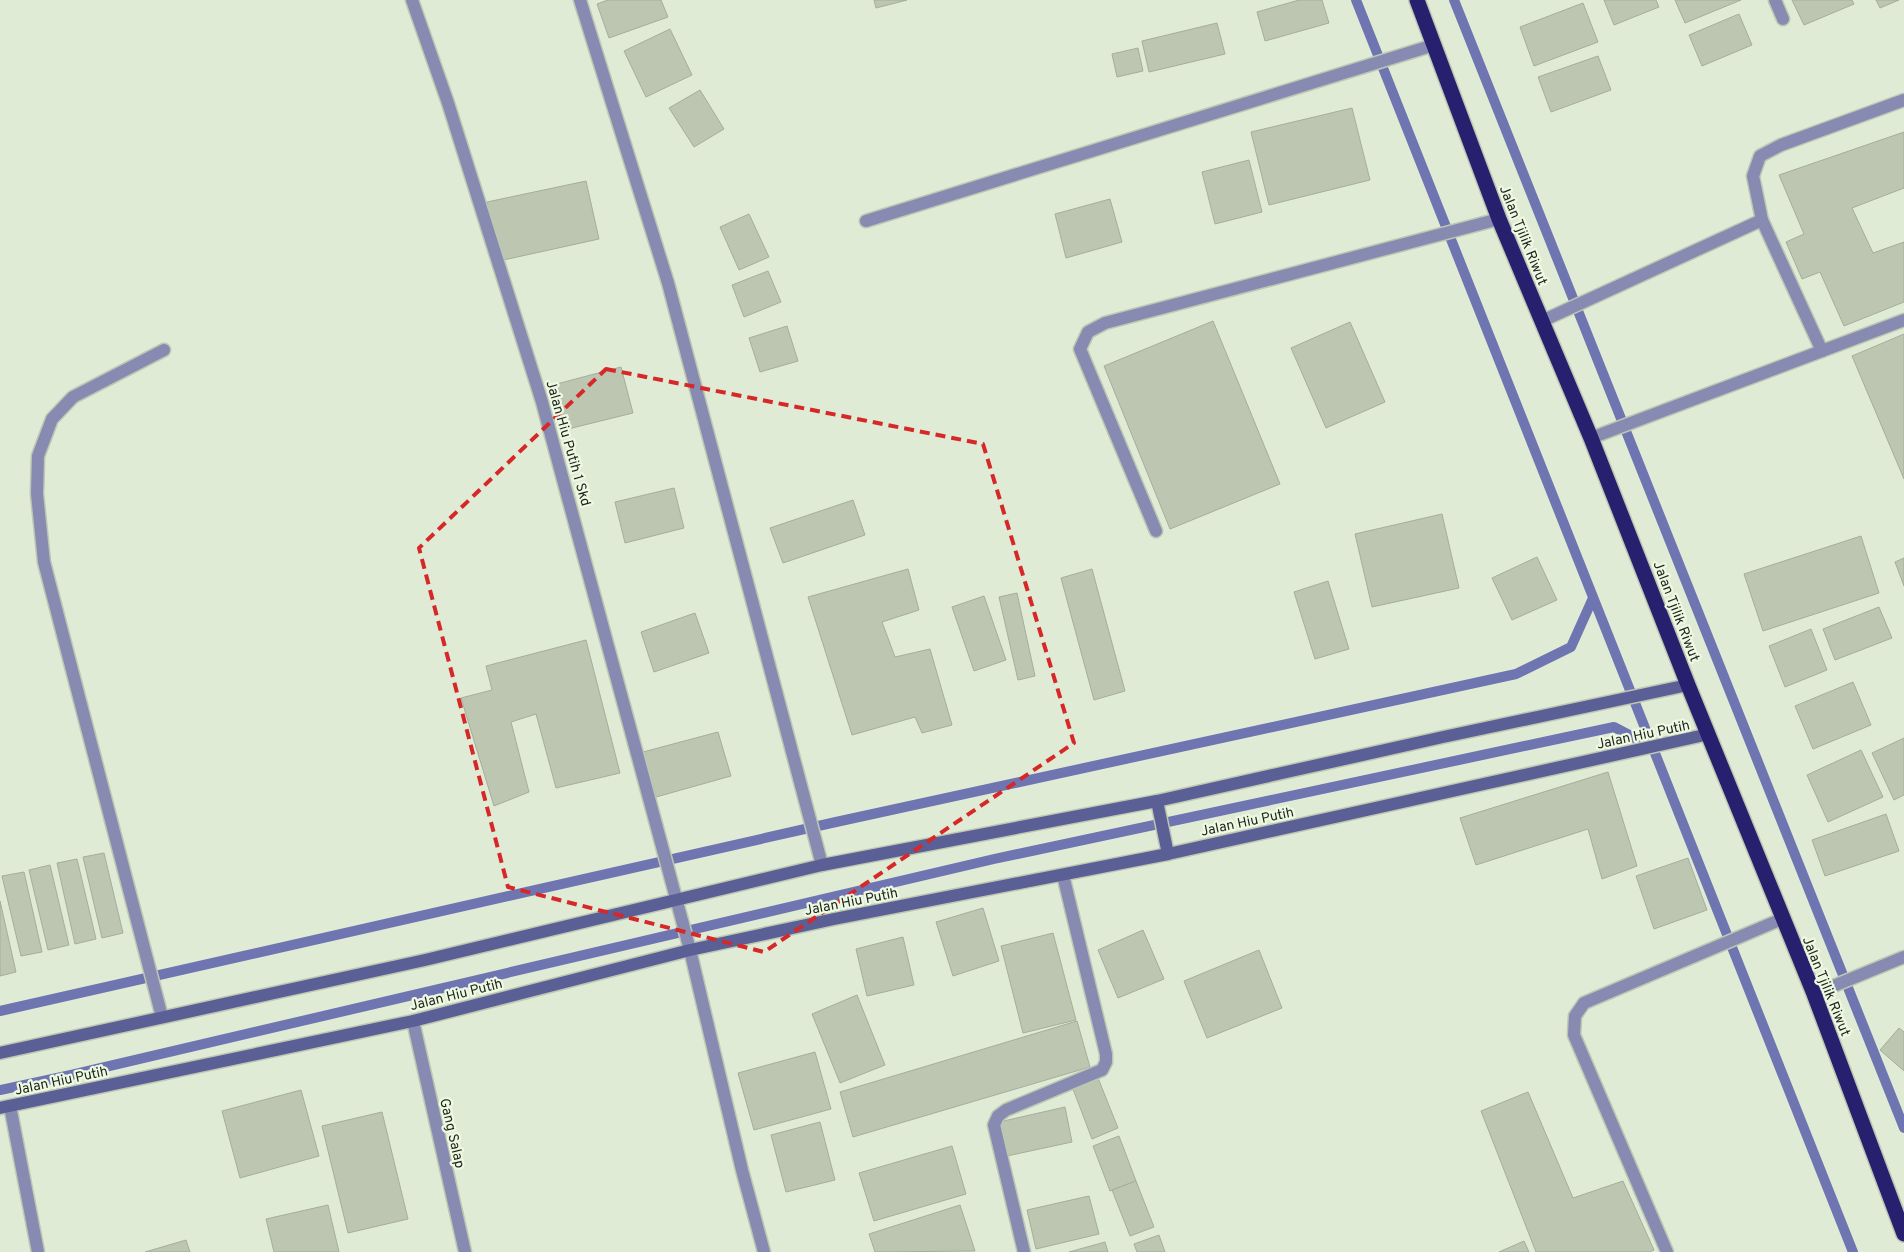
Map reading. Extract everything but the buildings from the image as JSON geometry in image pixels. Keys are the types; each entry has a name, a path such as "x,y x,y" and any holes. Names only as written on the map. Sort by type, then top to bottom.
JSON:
{"highway":[{"name":"Jalan Tjilik Riwut","path":"1417,0 1499,219 1591,438 1688,685 1710,734 1782,919 1814,994 1904,1234"}],"street":[{"name":"Jalan Hiu Putih 1 Skd","path":"412,0 448,103 542,402 690,950 742,1170 764,1252"},
{"path":"580,0 668,283 822,865"},
{"path":"1775,0 1783,20"},
{"path":"866,221 1434,45"},
{"path":"1822,351 1762,220 1753,176 1760,156 1781,145 1904,100"},
{"path":"1156,531 1080,350 1088,332 1105,324 1499,219"},
{"path":"1542,321 1762,220"},
{"path":"1591,438 1904,320"},
{"path":"162,1017 44,562 37,494 38,456 52,419 73,397 164,350"},
{"path":"0,1053 425,960 822,865 1157,801 1688,685"},
{"name":"Jalan Hiu Putih","path":"5,1107 413,1021 690,950 1168,854 1710,734"},
{"path":"1157,801 1168,854"},
{"path":"1024,1252 994,1125 998,1116 1006,1110 1102,1070 1106,1062 1104,1044 1064,875"},
{"path":"1667,1252 1574,1035 1575,1016 1584,1003 1782,919"},
{"path":"1814,994 1904,957"},
{"name":"Gang Salap","path":"413,1021 465,1252"},
{"path":"5,1107 38,1252"}],"highlighted area":[{"path":"606,369 983,444 1074,743 764,952 508,887 419,548"}],"waterway":[{"path":"1356,0 1853,1252"},
{"path":"1454,0 1904,1128"},
{"path":"0,1011 836,822 1516,674 1571,647 1593,598"},
{"path":"0,1090 994,859 1614,727 1652,747"}]}
